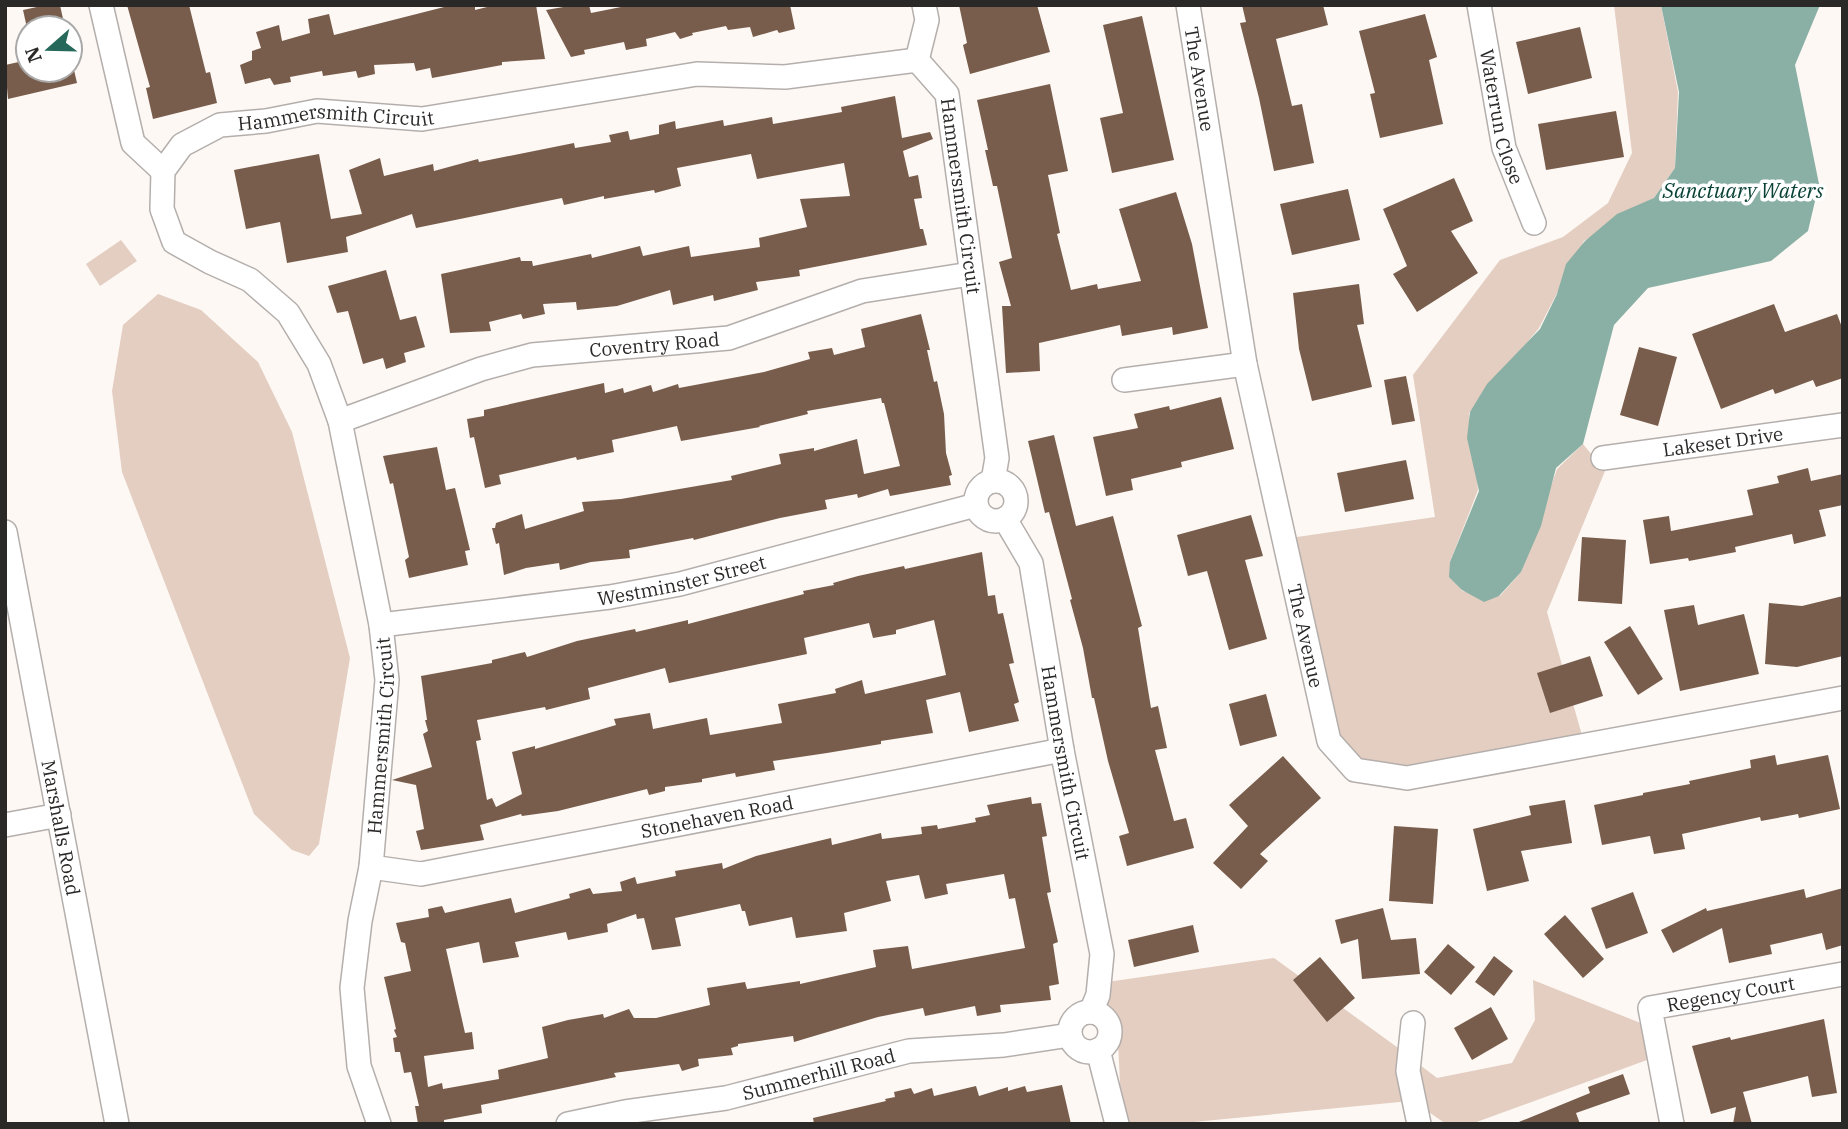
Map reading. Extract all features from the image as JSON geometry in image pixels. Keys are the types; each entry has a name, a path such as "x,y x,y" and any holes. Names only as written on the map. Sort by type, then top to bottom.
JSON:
{"street":[{"path":"102,5 133,143 163,172"},
{"path":"917,60 928,20 924,5"},
{"name":"The Avenue","path":"1188,5 1245,364 1329,741 1355,770 1407,778 1843,698"},
{"name":"Waterrun Close","path":"1479,5 1504,148 1534,223"},
{"name":"Hammersmith Circuit","path":"379,1124 359,1066 352,988 360,921 371,867 387,680 381,625 340,421 319,364 288,313 250,280 174,242 162,209 163,172 182,145 220,125 266,121 317,111 422,118 697,74 785,77 917,60 947,94 997,458 993,481"},
{"name":"Coventry Road","path":"340,421 481,369 532,355 729,338 862,290 970,274"},
{"path":"1124,380 1245,364"},
{"name":"Lakeset Drive","path":"1602,458 1843,425"},
{"path":"993,481 1001,481 1012,489 1017,500 1014,512 1005,519 987,519 976,505 978,491 984,484 993,481"},
{"name":"Westminster Street","path":"381,625 610,597 680,584 976,505"},
{"name":"Hammersmith Circuit","path":"1005,519 1031,563 1062,750 1102,954 1098,995 1091,1012 1082,1013 1076,1019 1070,1035"},
{"name":"Marshalls Road","path":"5,532 117,1124"},
{"name":"Stonehaven Road","path":"371,867 421,874 1062,750"},
{"path":"5,825 59,815"},
{"name":"Regency Court","path":"1672,1124 1650,1008 1843,974"},
{"path":"1070,1035 1077,1048 1088,1052 1106,1045 1109,1027 1100,1014 1091,1012"},
{"path":"1413,1023 1408,1071 1419,1124"},
{"name":"Summerhill Road","path":"568,1124 625,1112 726,1098 909,1051 1004,1045 1070,1035"},
{"path":"1098,1050 1117,1124"}],"shaded area":[{"path":"1614,5 1661,5 1678,92 1675,168 1654,198 1584,241 1539,328 1469,413 1478,490 1450,562 1462,591 1500,596 1521,572 1557,469 1583,444 1605,471 1547,612 1585,746 1407,778 1355,770 1329,741 1290,538 1435,517 1413,375 1500,260 1563,237 1608,203 1632,153"},
{"path":"121,240 137,261 100,286 86,264"},
{"path":"158,294 201,310 258,362 292,432 350,658 319,844 309,856 292,850 254,814 122,472 112,391 123,325"},
{"path":"1274,958 1401,1050 1410,1101 1173,1124 1122,1124 1118,1042 1100,983"},
{"path":"1533,980 1653,1028 1658,1056 1471,1124 1446,1124 1413,1101 1403,1052 1437,1078 1512,1063 1535,1020"}],"water":[{"name":"Sanctuary Waters","path":"1661,5 1820,5 1795,65 1819,184 1808,231 1771,261 1648,288 1614,325 1583,444 1556,468 1541,526 1521,572 1499,596 1484,602 1462,590 1449,577 1450,562 1479,491 1467,438 1470,412 1487,384 1540,329 1557,294 1566,264 1585,241 1617,214 1654,198 1675,168 1679,92"}],"building":[{"path":"60,5 62,14 24,14 23,10"},
{"path":"127,5 189,5 206,73 210,72 217,103 153,119 146,88 150,87"},
{"path":"452,5 475,5 475,10 495,5 536,5 545,59 502,62 502,65 432,78 430,68 416,71 414,63 374,65 375,74 358,78 356,71 323,76 322,71 290,77 291,82 274,85 270,78 245,84 240,65 252,60 252,51 261,48 256,32 279,25 282,41 310,33 308,19 329,14 334,35"},
{"path":"589,5 591,13 631,5 790,5 795,29 779,33 777,30 753,37 750,27 728,30 726,26 692,33 693,35 680,39 675,32 646,39 647,46 626,50 624,42 584,50 585,54 571,57 546,10"},
{"path":"959,5 1037,5 1050,52 970,74 963,45 967,43"},
{"path":"1242,5 1323,5 1328,25 1276,39 1292,106 1302,104 1314,163 1274,171 1240,23 1246,22"},
{"path":"1425,14 1437,57 1429,60 1443,124 1380,138 1370,94 1375,93 1359,31"},
{"path":"1142,16 1174,160 1112,173 1100,118 1123,113 1103,25"},
{"path":"1580,27 1592,78 1528,94 1516,42"},
{"path":"14,63 14,84 73,84 8,99 5,65"},
{"path":"1050,84 1068,171 1048,175 1060,233 1057,234 1071,290 1097,284 1098,289 1141,281 1119,209 1176,192 1192,244 1208,328 1173,335 1172,327 1122,336 1120,325 1039,343 1040,371 1006,373 1002,306 1011,306 999,262 1012,258 997,186 993,186 985,150 988,150 977,100"},
{"path":"895,96 902,138 930,132 933,139 903,151 909,177 918,175 922,198 914,199 920,229 923,229 927,245 799,270 800,276 756,282 758,290 714,301 713,295 673,305 670,290 617,306 577,310 576,302 543,304 545,314 523,319 521,314 489,322 491,331 450,333 441,274 520,257 521,261 532,261 533,266 591,254 592,258 640,246 643,256 689,246 691,257 760,247 759,238 807,227 800,199 850,196 844,163 757,179 751,154 677,168 681,186 655,193 654,190 604,199 604,196 564,205 562,198 416,228 412,214 346,237 348,252 287,263 280,222 246,229 234,170 319,154 331,219 362,214 349,170 380,158 384,176 433,164 434,171 478,159 479,162 574,143 575,148 611,142 609,135 628,131 630,140 659,134 659,125 675,121 676,129 723,120 724,126 772,117 773,124 842,112 841,107"},
{"path":"1616,111 1624,157 1546,170 1538,124"},
{"path":"1454,178 1473,221 1451,231 1478,273 1417,312 1393,274 1407,266 1383,209"},
{"path":"1348,189 1360,240 1292,255 1280,204"},
{"path":"386,270 400,320 416,316 425,347 404,353 406,362 386,369 383,358 363,364 348,311 337,313 328,286"},
{"path":"1359,284 1364,324 1357,325 1372,387 1312,401 1299,349 1293,293"},
{"path":"1774,304 1785,332 1837,314 1843,330 1843,378 1816,387 1813,380 1775,394 1773,389 1721,409 1692,334"},
{"path":"921,314 934,382 937,381 944,414 951,485 890,496 888,489 858,498 857,494 825,500 827,509 694,540 693,538 629,550 630,558 591,562 560,570 559,563 526,568 504,575 499,543 496,544 492,528 495,528 496,523 522,514 525,529 584,511 582,502 621,499 732,480 731,476 781,464 779,454 814,448 814,451 857,439 864,474 900,466 881,398 807,411 808,414 760,427 681,441 677,426 612,440 614,452 577,460 576,457 499,475 501,484 485,488 474,437 470,438 467,419 484,416 484,410 604,383 605,393 623,388 624,393 651,385 653,392 678,384 679,388 764,372 810,359 808,352 832,348 834,355 865,347 861,329"},
{"path":"1639,347 1677,357 1658,426 1620,415"},
{"path":"1406,376 1415,421 1392,425 1384,380"},
{"path":"1221,397 1234,449 1181,462 1182,467 1131,479 1133,490 1106,496 1093,437 1138,428 1134,414 1169,406 1170,410"},
{"path":"1054,435 1076,526 1113,516 1142,626 1138,628 1151,708 1158,706 1167,748 1155,750 1174,821 1186,818 1194,848 1127,866 1119,836 1129,833 1092,698 1083,648 1070,600 1072,599 1049,512 1045,513 1028,441"},
{"path":"437,447 446,490 455,488 470,550 465,551 468,565 409,578 405,560 409,557 393,483 390,484 383,456"},
{"path":"1406,460 1414,499 1345,512 1337,473"},
{"path":"1808,468 1811,481 1843,474 1843,505 1819,510 1826,536 1794,544 1792,534 1735,547 1736,552 1689,561 1688,558 1650,564 1643,520 1669,516 1671,531 1753,515 1747,490 1779,483 1777,476"},
{"path":"1251,515 1263,556 1245,560 1267,639 1229,650 1207,571 1188,576 1177,535"},
{"path":"1582,537 1626,540 1622,604 1578,601"},
{"path":"982,552 988,596 995,595 998,614 1003,613 1014,663 1009,664 1019,702 1014,704 1019,721 969,732 960,692 926,700 933,733 773,761 775,770 736,777 735,773 702,779 702,782 665,787 665,791 649,795 647,789 558,811 521,814 480,825 484,840 421,850 416,831 424,829 416,785 392,780 432,767 423,734 428,731 421,676 492,663 492,660 525,652 527,657 577,641 635,629 636,632 688,620 688,624 804,594 803,591 834,585 833,583 858,576 904,566 905,569","holes":["934,620 946,675 865,694 862,680 835,689 836,693 778,704 782,723 710,735 707,718 653,729 650,713 614,719 616,725 535,749 535,746 512,752 522,794 496,807 492,798 487,800 476,741 481,740 477,720 545,707 546,710 590,699 588,688 665,668 669,683 807,654 804,638 869,623 873,638 896,634 896,630"]},
{"path":"1843,596 1843,656 1797,667 1765,664 1769,603 1802,606"},
{"path":"1694,605 1698,625 1744,614 1759,674 1680,691 1664,610"},
{"path":"1630,626 1663,679 1638,695 1604,642"},
{"path":"1590,656 1603,696 1550,713 1537,673"},
{"path":"1266,694 1277,736 1240,746 1229,704"},
{"path":"1775,755 1777,765 1828,755 1840,809 1799,818 1798,814 1761,821 1760,817 1682,834 1685,849 1654,854 1650,836 1602,845 1594,805 1751,768 1750,760"},
{"path":"1283,756 1321,798 1260,854 1268,861 1241,889 1213,863 1248,826 1229,805"},
{"path":"1031,797 1032,804 1041,803 1047,836 1042,837 1051,892 1047,893 1058,942 1053,944 1059,984 1049,986 1051,1000 1000,1005 1001,1012 977,1016 975,1006 925,1016 923,1008 878,1017 794,1042 793,1036 738,1044 731,1048 733,1055 698,1059 699,1066 682,1071 679,1064 614,1073 616,1077 481,1105 482,1113 444,1120 444,1124 418,1124 415,1106 419,1106 411,1072 404,1073 400,1052 395,1052 393,1038 397,1037 394,1030 396,1029 384,977 411,971 405,943 401,942 396,923 429,917 428,909 442,906 445,913 511,898 515,913 570,898 569,894 590,888 593,894 622,891 620,882 635,877 637,884 676,876 675,871 722,863 723,869 756,856 831,838 832,845 881,833 882,839 922,834 921,827 937,825 938,829 976,822 975,818 990,815 987,805","holes":["1004,874 1009,899 1015,898 1025,948 912,969 908,946 873,950 876,967 800,984 800,981 747,989 745,982 707,988 710,1005 656,1018 634,1018 629,1009 604,1018 603,1014 568,1020 542,1027 548,1058 498,1070 499,1079 443,1089 442,1083 428,1087 424,1056 474,1049 472,1032 465,1033 446,949 479,942 483,963 519,957 515,942 566,932 568,940 608,932 607,924 636,914 637,919 644,918 652,950 681,946 675,918 740,904 749,926 792,917 796,938 847,931 844,913 891,901 886,881 919,875 925,899 948,894 946,884"]},
{"path":"1565,800 1572,843 1521,851 1529,881 1487,891 1473,829 1531,815 1529,806"},
{"path":"1394,826 1438,829 1433,904 1389,901"},
{"path":"1843,888 1843,945 1826,950 1822,933 1770,945 1772,954 1729,963 1722,928 1673,953 1661,930 1706,908 1707,911 1804,889 1806,898"},
{"path":"1633,892 1648,933 1606,949 1591,908"},
{"path":"1383,908 1391,940 1416,938 1420,974 1362,979 1358,939 1341,944 1335,920"},
{"path":"1565,915 1604,959 1583,978 1544,934"},
{"path":"1193,925 1199,952 1134,967 1128,940"},
{"path":"1448,944 1475,967 1451,995 1424,972"},
{"path":"1494,956 1513,971 1494,996 1475,982"},
{"path":"1320,957 1355,998 1327,1022 1293,980"},
{"path":"1491,1007 1508,1039 1472,1060 1454,1028"},
{"path":"1824,1019 1837,1093 1812,1097 1808,1076 1743,1092 1752,1124 1733,1124 1736,1107 1711,1114 1692,1046"},
{"path":"1623,1074 1630,1094 1576,1113 1580,1124 1514,1124 1590,1093 1588,1087"},
{"path":"1062,1085 1071,1124 814,1124 813,1118 886,1101 885,1099 895,1097 894,1092 911,1088 914,1094 932,1088 934,1096 976,1086 979,1096 1008,1087 1008,1091 1025,1086 1027,1092"}]}
